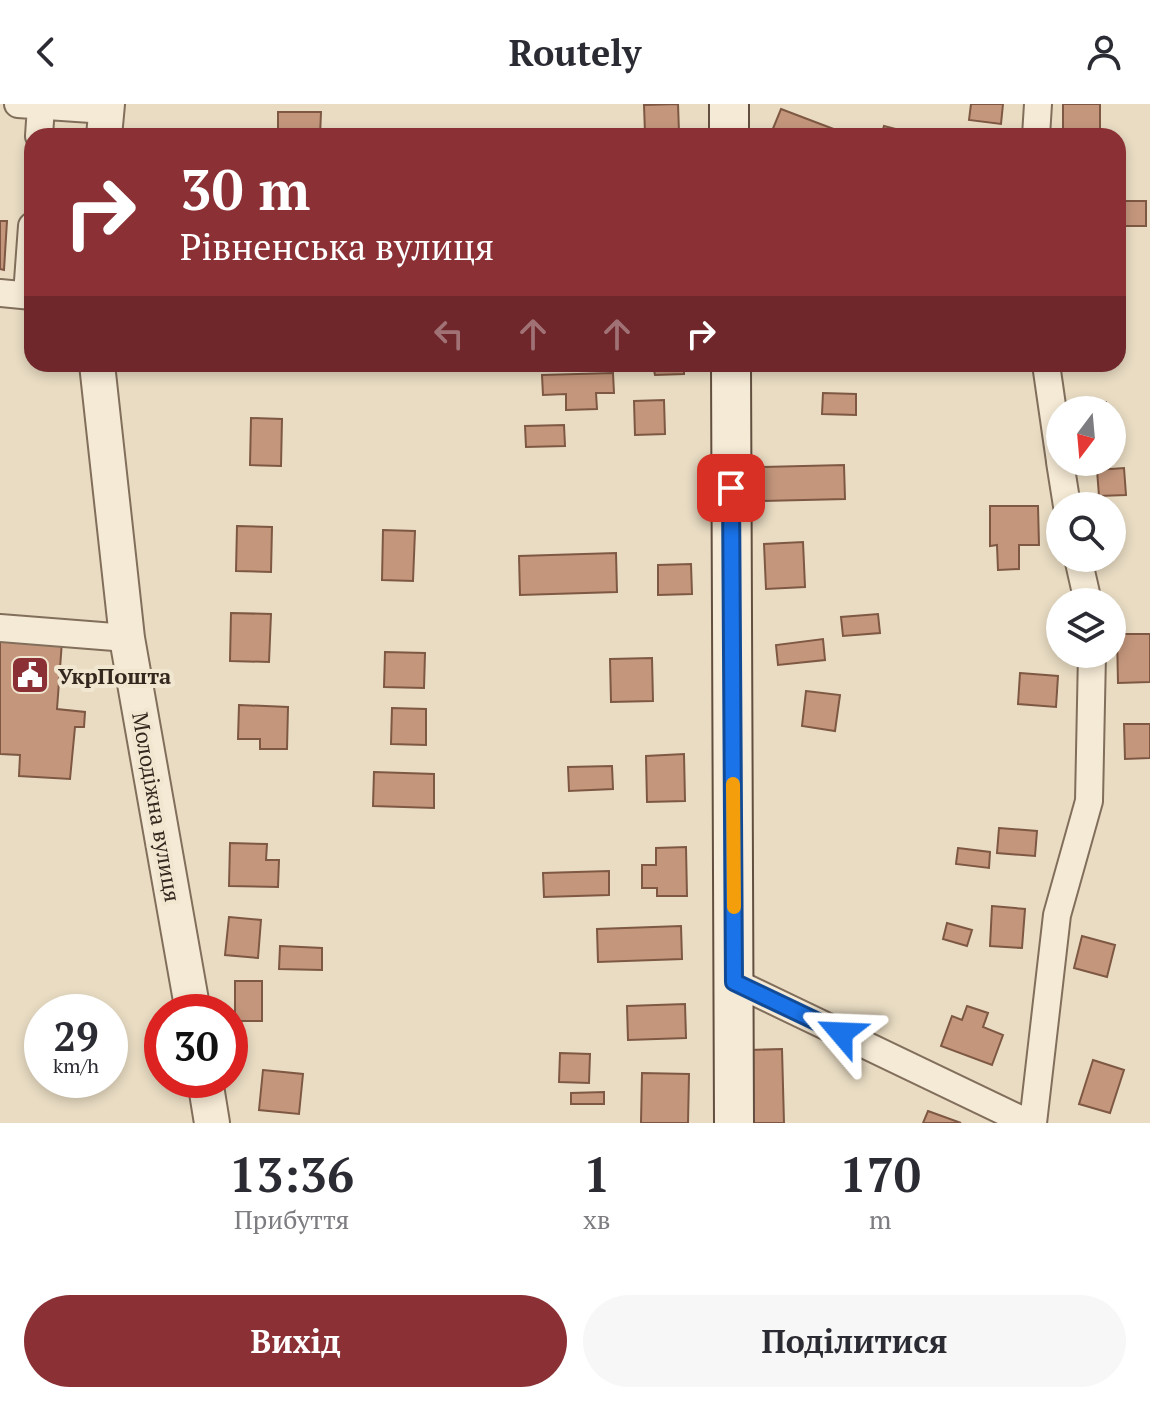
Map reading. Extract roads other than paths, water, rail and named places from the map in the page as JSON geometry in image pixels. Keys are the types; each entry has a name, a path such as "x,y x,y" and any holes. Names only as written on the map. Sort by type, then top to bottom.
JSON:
{"main road":[{"path":"729,104 729,128"},
{"path":"731,372 734,1123"}],"street":[{"path":"1036,128 1038,104"},
{"path":"36,128 29,105 106,117"},
{"path":"0,293 24,295"},
{"name":"Молодіжна вулиця","path":"98,372 127,638 190,994"},
{"path":"1047,372 1051,396"},
{"path":"0,628 127,638"},
{"path":"734,982 1031,1123 1057,915 1089,801 1092,668"},
{"path":"208,1098 212,1123"}],"place":[{"name":"УкрПошта","path":"30,675"}]}
